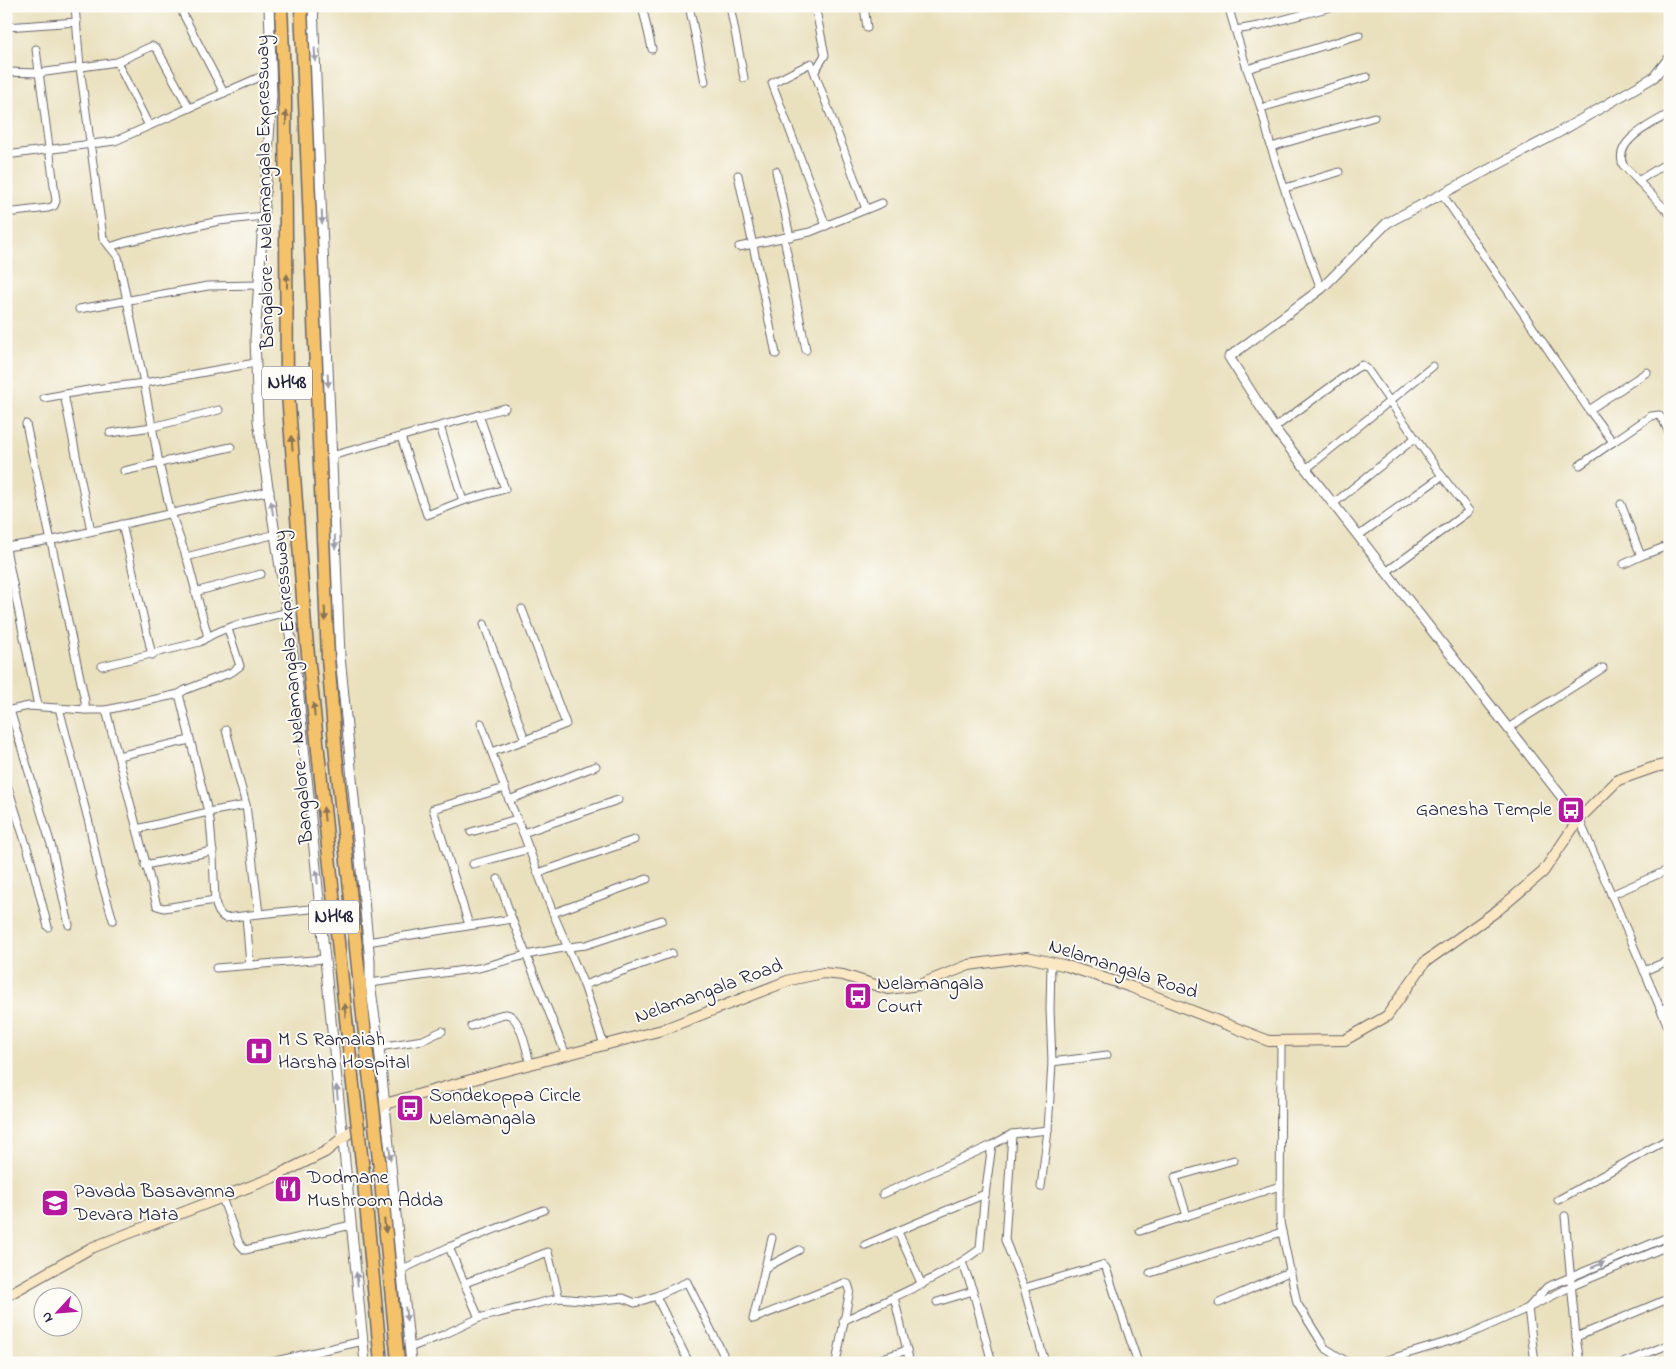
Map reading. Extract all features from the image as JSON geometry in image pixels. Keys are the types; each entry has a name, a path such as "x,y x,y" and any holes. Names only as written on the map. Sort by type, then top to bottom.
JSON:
{"highway":[{"name":"Bangalore - Nelamangala Expressway","path":"281,6 285,100 287,379 305,626 362,1162 381,1363"},
{"name":"Bangalore - Nelamangala Expressway","path":"300,6 328,658 336,756 379,1160 398,1363"}],"main road":[{"name":"Nelamangala Road","path":"385,1104 662,1030 790,980 823,973 843,975 888,989 919,985 969,965 1027,957 1131,987 1269,1041 1345,1040 1387,1016 1425,962 1498,910 1543,872 1579,819 1618,780 1655,767 1670,764"},
{"path":"6,1296 91,1248 272,1178 325,1152 385,1104"}],"street":[{"path":"75,6 80,67 103,238 118,257 159,463 208,637"},
{"path":"269,6 272,95 255,363 258,420 298,686 365,1363"},
{"path":"313,6 340,656 370,961 370,983 379,1047 411,1363"},
{"path":"642,6 652,49"},
{"path":"689,6 705,82"},
{"path":"730,6 744,78"},
{"path":"815,6 825,55 815,71"},
{"path":"864,6 867,28"},
{"path":"1243,6 1229,8 1261,108 1271,147 1320,289"},
{"path":"1235,30 1259,26 1335,6"},
{"path":"182,14 224,93"},
{"path":"6,27 77,22"},
{"path":"1247,69 1359,35"},
{"path":"6,72 39,73 117,62 152,46 155,47 189,108"},
{"path":"6,213 48,208 54,206 56,201 36,49"},
{"path":"1670,57 1654,77 1556,134 1388,223 1320,289 1228,357 1274,428 1579,819 1670,1031"},
{"path":"117,62 149,126"},
{"path":"826,226 772,83 811,62 866,210"},
{"path":"6,155 115,141 271,72"},
{"path":"1261,108 1367,77"},
{"path":"1669,212 1623,165 1620,159 1629,138 1670,114"},
{"path":"1271,147 1374,117"},
{"path":"1638,181 1670,161"},
{"path":"776,171 806,350"},
{"path":"1285,188 1339,172"},
{"path":"738,175 776,354"},
{"path":"1442,194 1589,410 1613,442"},
{"path":"739,247 810,232 882,203"},
{"path":"110,247 220,221 263,216"},
{"path":"79,309 208,286 259,285"},
{"path":"44,398 144,383 255,363"},
{"path":"1274,428 1362,365 1367,369 1442,476 1469,511 1386,572"},
{"path":"1306,469 1433,366"},
{"path":"1589,410 1647,372"},
{"path":"64,394 91,531"},
{"path":"332,456 504,408"},
{"path":"110,433 152,427 219,410"},
{"path":"401,437 427,516 505,489 479,415"},
{"path":"1580,465 1651,416 1659,415 1670,435"},
{"path":"26,424 85,701 85,710"},
{"path":"440,426 463,502"},
{"path":"1333,504 1416,438"},
{"path":"124,471 230,446"},
{"path":"1358,536 1442,476"},
{"path":"38,706 6,548 270,491"},
{"path":"1621,504 1642,556"},
{"path":"122,524 152,655"},
{"path":"186,558 276,534"},
{"path":"1624,564 1670,545"},
{"path":"195,592 261,574"},
{"path":"492,752 566,724 522,609"},
{"path":"102,666 200,642 228,629 287,612"},
{"path":"484,624 525,740"},
{"path":"69,925 52,848 8,711 29,706 106,710 179,694 232,672 240,666 228,629"},
{"path":"1508,728 1603,668"},
{"path":"179,694 208,812 213,851 214,900 221,915 225,918 320,908"},
{"path":"59,708 89,823 100,876 113,920"},
{"path":"106,710 157,906 164,908 214,900"},
{"path":"481,723 553,913 584,985 604,1045"},
{"path":"226,730 246,805 259,914"},
{"path":"118,756 190,740"},
{"path":"509,800 596,766"},
{"path":"6,780 30,857 48,928"},
{"path":"469,925 433,809 505,788"},
{"path":"523,832 618,800"},
{"path":"137,829 246,805"},
{"path":"472,832 517,819"},
{"path":"538,873 634,840"},
{"path":"473,864 529,849"},
{"path":"145,864 213,851"},
{"path":"1611,895 1670,869"},
{"path":"498,879 566,1055"},
{"path":"553,913 647,879"},
{"path":"246,916 250,965"},
{"path":"367,942 512,919"},
{"path":"370,983 479,968 526,955 568,946 586,945 662,920"},
{"path":"584,985 672,953"},
{"path":"216,968 325,959"},
{"path":"1644,971 1670,960"},
{"path":"1041,1187 1048,1130 1052,1062 1051,963"},
{"path":"1661,1010 1670,1006"},
{"path":"471,1026 505,1014 512,1016 517,1021 530,1064"},
{"path":"379,1047 423,1040 442,1031"},
{"path":"1281,1041 1280,1222 1282,1232 1298,1303 1325,1348 1349,1363"},
{"path":"1052,1062 1107,1055"},
{"path":"883,1194 992,1145 1012,1134 1048,1130"},
{"path":"1012,1134 1005,1240 1024,1288 1045,1363"},
{"path":"1558,1200 1670,1138"},
{"path":"843,1320 922,1285 962,1262 980,1249 992,1145"},
{"path":"1187,1216 1175,1177 1234,1160"},
{"path":"1140,1231 1280,1186"},
{"path":"865,1245 985,1194"},
{"path":"222,1198 239,1242 245,1250 351,1225"},
{"path":"401,1270 450,1247 544,1210"},
{"path":"1565,1216 1580,1363"},
{"path":"898,1232 922,1285"},
{"path":"1150,1273 1282,1232"},
{"path":"1533,1362 1528,1308 1547,1287 1670,1236"},
{"path":"772,1238 754,1319 844,1283 848,1284 850,1290 836,1363"},
{"path":"1377,1363 1463,1337 1572,1286 1670,1245"},
{"path":"450,1247 479,1318"},
{"path":"765,1268 799,1250"},
{"path":"465,1282 548,1252 559,1298"},
{"path":"962,1262 973,1291 992,1363"},
{"path":"1024,1288 1102,1265 1106,1268 1138,1363"},
{"path":"1219,1303 1291,1271"},
{"path":"409,1348 479,1318 559,1298 593,1301 624,1298 635,1303 687,1282 723,1354"},
{"path":"937,1302 973,1291"},
{"path":"656,1296 689,1363"},
{"path":"894,1296 910,1363"},
{"path":"1576,1336 1670,1298"},
{"path":"267,1363 363,1341"},
{"path":"1623,1363 1670,1344"},
{"path":"868,1363 907,1350"}],"place":[{"name":"Ganesha Temple","path":"1571,810"},
{"name":"Nelamangala Court","path":"858,996"},
{"name":"M S Ramaiah Harsha Hospital","path":"259,1051"},
{"name":"Sondekoppa Circle Nelamangala","path":"410,1108"},
{"name":"Dodmane Mushroom Adda","path":"288,1189"},
{"name":"Pavada Basavanna Devara Mata","path":"55,1203"}]}
